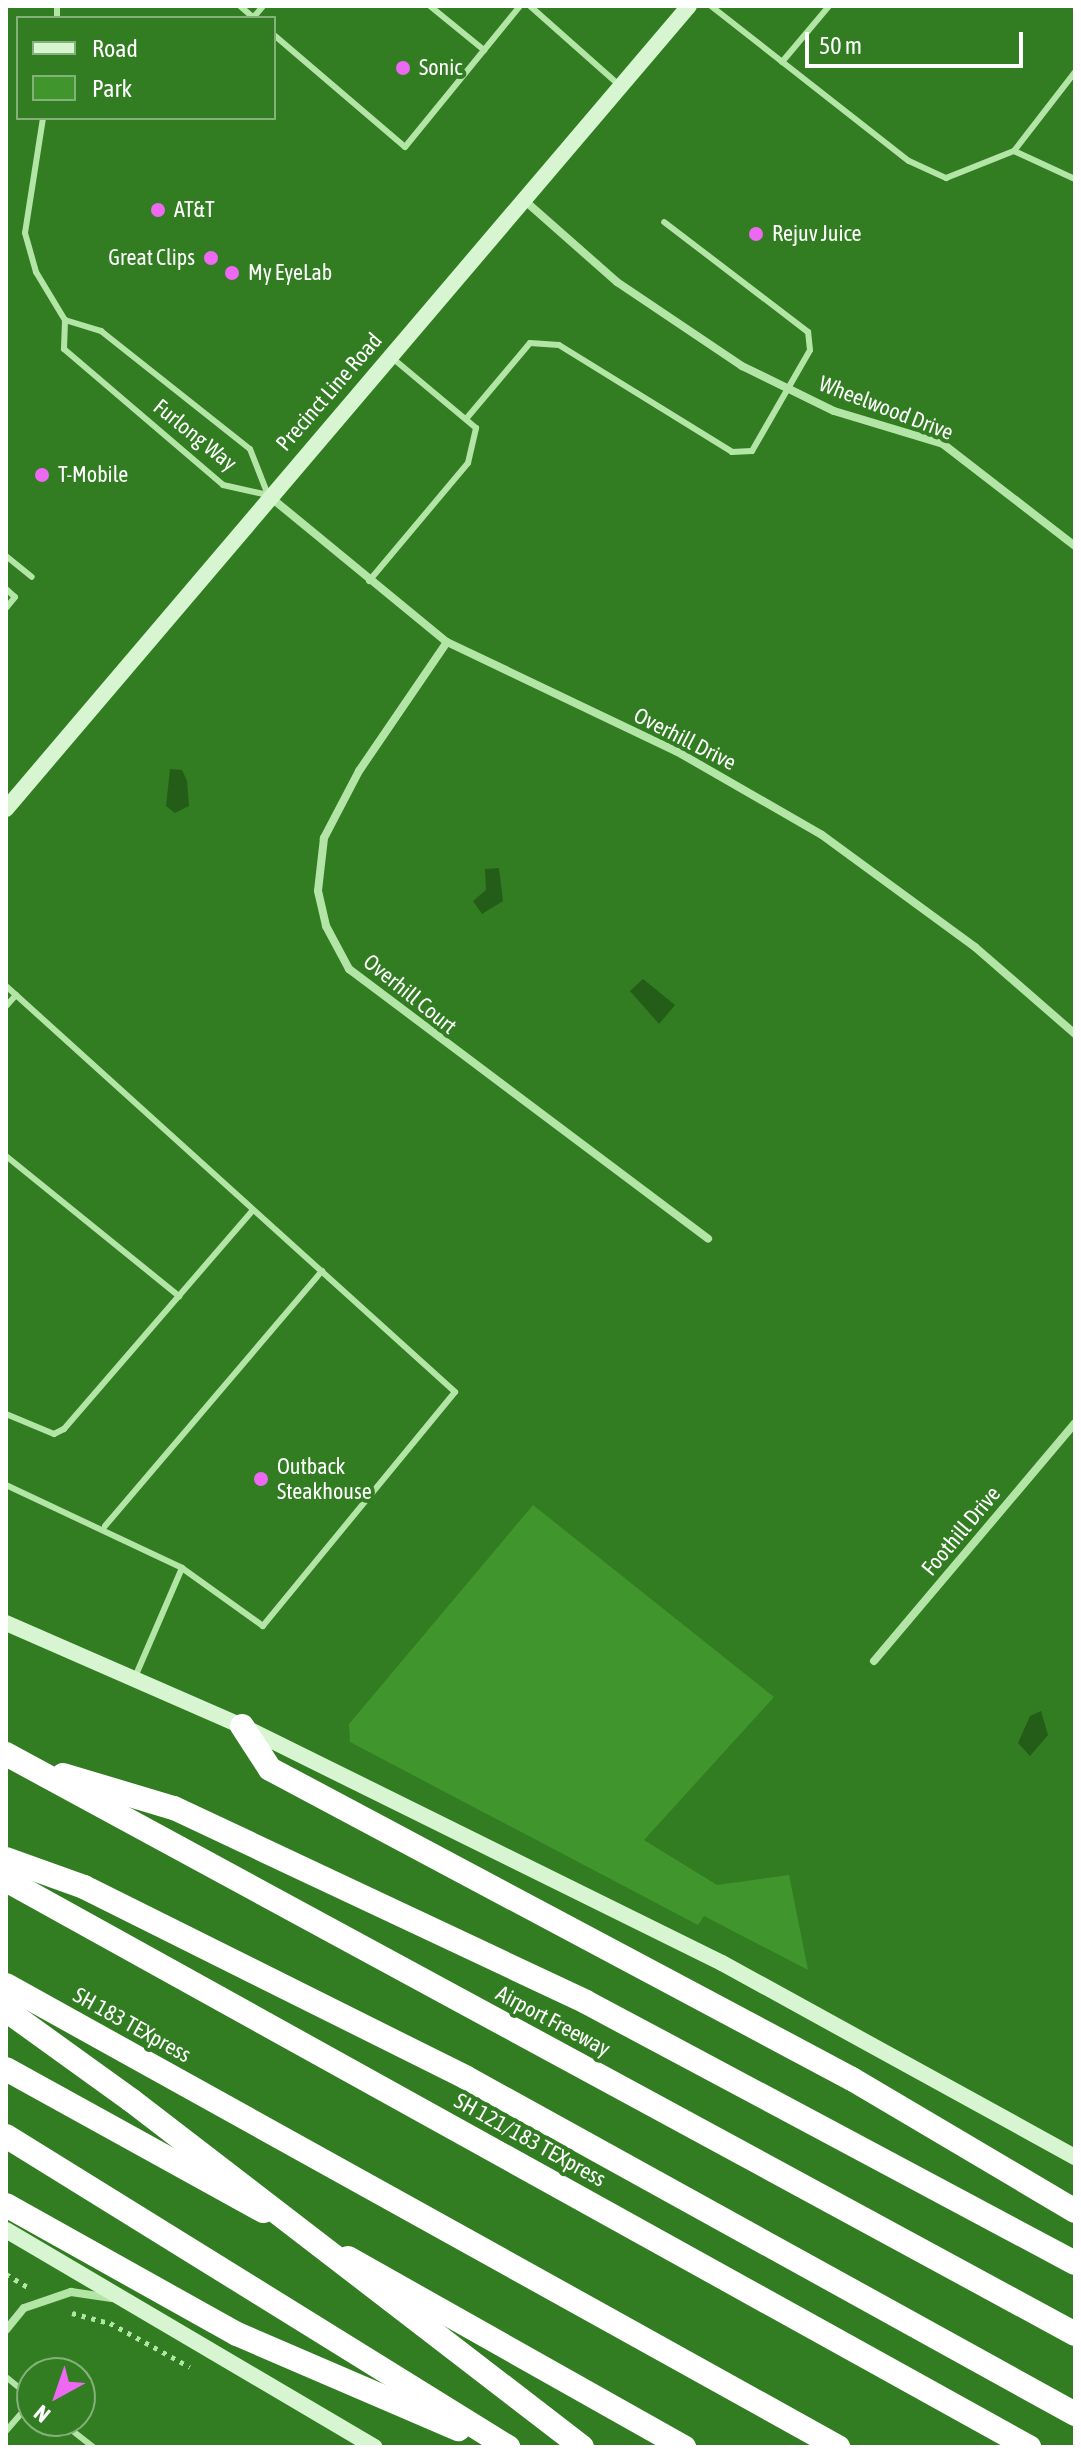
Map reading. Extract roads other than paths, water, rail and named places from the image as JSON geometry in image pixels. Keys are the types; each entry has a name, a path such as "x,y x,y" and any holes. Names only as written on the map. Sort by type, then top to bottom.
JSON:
{"highway":[{"path":"242,1726 270,1769 852,2079 1075,2211"},
{"path":"14,1759 174,1808 412,1919 742,2080 1075,2263"},
{"name":"Airport Freeway","path":"14,1759 1075,2334"},
{"path":"6,1859 84,1887 465,2077 1075,2414"},
{"name":"SH 121/183 TEXpress","path":"6,1880 1029,2447"},
{"name":"SH 183 TEXpress","path":"6,1985 838,2447"},
{"path":"6,2010 582,2447"},
{"path":"6,2069 684,2447"},
{"path":"6,2136 507,2447"},
{"path":"6,2205 237,2334 507,2447"}],"main road":[{"name":"Precinct Line Road","path":"6,809 268,495 689,6"},
{"path":"6,1623 242,1726 722,1963 1075,2157"},
{"path":"6,2230 375,2447"}],"street":[{"name":"Wheelwood Drive","path":"524,200 617,282 787,388 834,411 943,444 1075,546"},
{"name":"Overhill Drive","path":"268,495 447,642 676,751 822,835 975,947 1075,1034"},
{"name":"Overhill Court","path":"447,642 324,838 318,891 326,926 361,979 708,1239"},
{"name":"Foothill Drive","path":"874,1661 1075,1423"},
{"path":"6,2330 40,2303 71,2292 122,2299"}],"lane":[{"path":"430,6 484,50"},
{"path":"276,37 405,147 520,6"},
{"path":"530,6 621,87"},
{"path":"711,6 909,161 946,178 1014,151 1075,72"},
{"path":"782,62 829,6"},
{"name":"Furlong Way","path":"43,120 25,233 36,272 65,320 64,349 223,485 268,495"},
{"path":"1014,151 1075,180"},
{"path":"466,419 530,343 559,345 732,452 752,451 810,350 808,332 664,222"},
{"name":"Furlong Way","path":"65,320 101,331 250,449 268,495"},
{"path":"369,581 468,463 476,428 390,356"},
{"path":"6,556 32,577"},
{"path":"6,589 15,597 6,608"},
{"path":"6,986 455,1392 263,1626 182,1568 105,1526 6,1485"},
{"path":"6,1006 16,995"},
{"path":"6,1156 179,1296"},
{"path":"6,1414 54,1434 64,1429 253,1210"},
{"path":"105,1526 322,1271"},
{"path":"133,1680 182,1568"}],"place":[{"name":"Sonic","path":"403,68"},
{"name":"AT&T","path":"158,210"},
{"name":"Rejuv Juice","path":"756,234"},
{"name":"Great Clips","path":"211,258"},
{"name":"My EyeLab","path":"232,273"},
{"name":"T-Mobile","path":"42,475"},
{"name":"Outback Steakhouse","path":"261,1479"}]}
